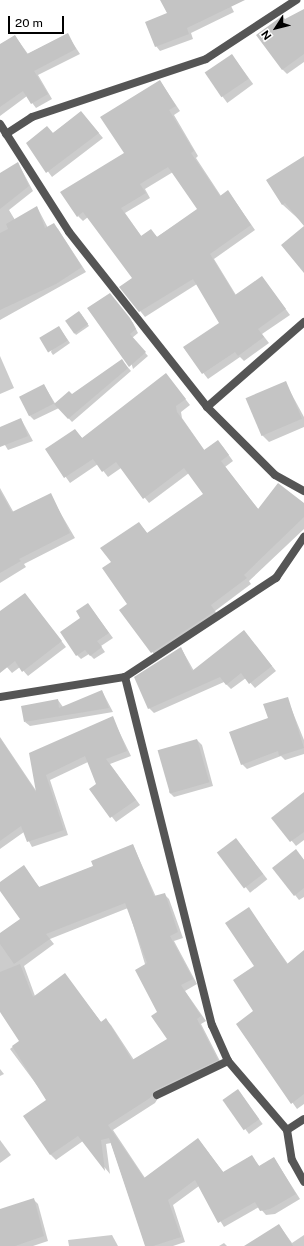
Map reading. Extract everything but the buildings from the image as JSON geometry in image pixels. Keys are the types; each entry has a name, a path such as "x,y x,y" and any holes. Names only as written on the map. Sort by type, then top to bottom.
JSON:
{"street":[{"path":"6,134 32,118 206,59 296,0"},
{"path":"0,124 69,232 207,407 275,475 304,491"},
{"path":"207,407 304,322"},
{"path":"0,697 125,677 276,578 304,538"},
{"path":"125,677 212,1026 228,1061 287,1130 292,1160 304,1182"},
{"path":"157,1095 228,1061"},
{"path":"287,1130 304,1118"}]}
